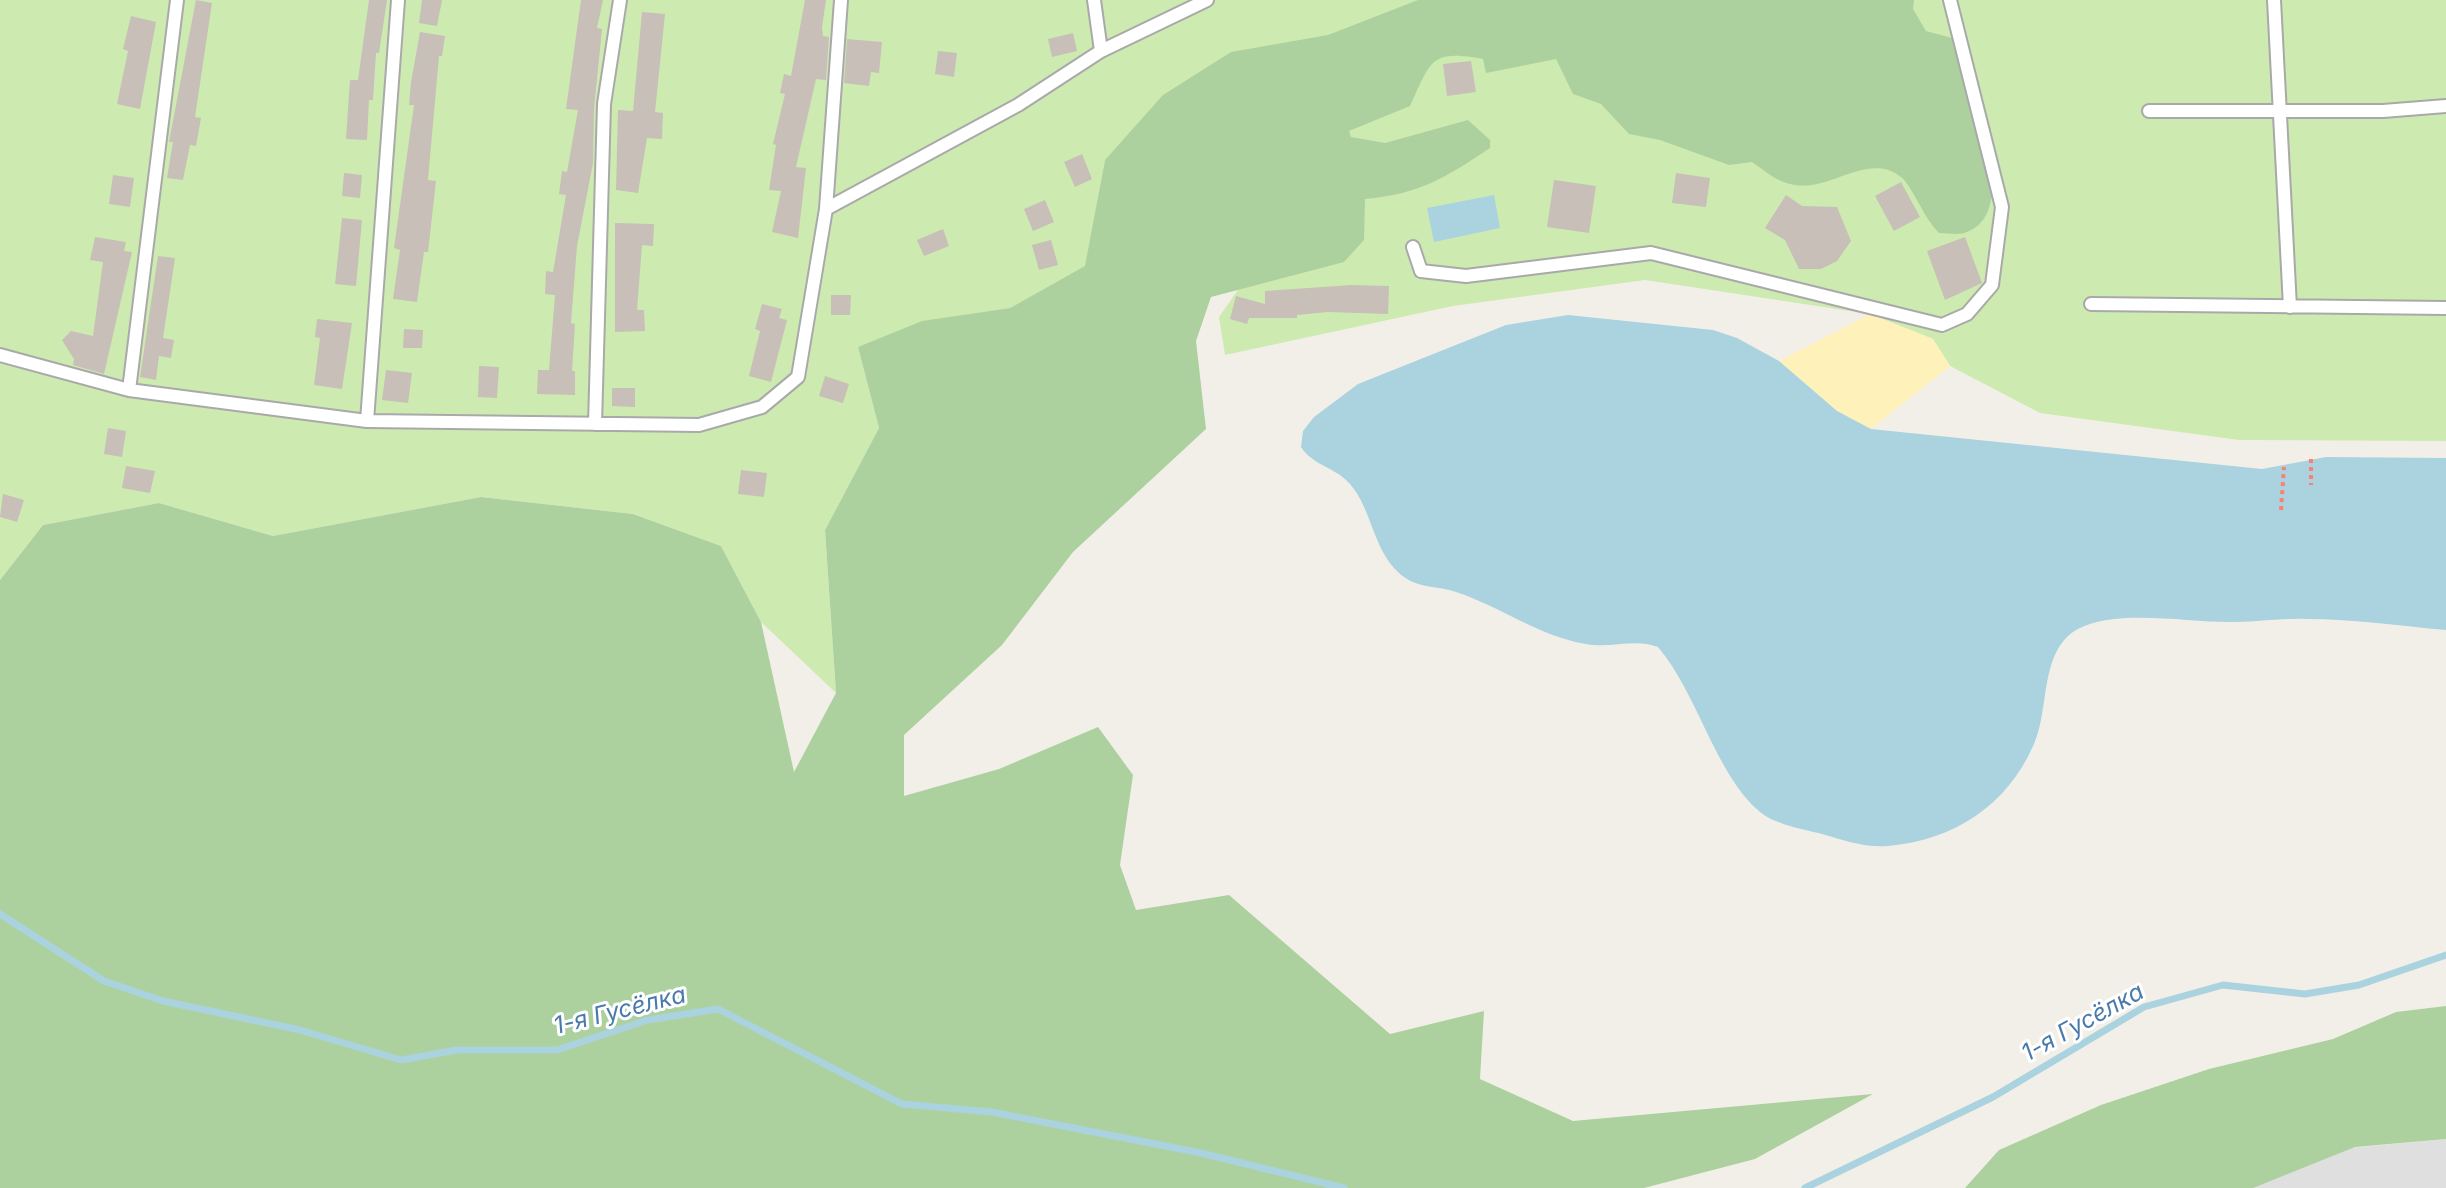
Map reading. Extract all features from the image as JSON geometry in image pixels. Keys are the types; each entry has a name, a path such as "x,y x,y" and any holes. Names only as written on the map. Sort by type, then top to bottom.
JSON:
{"lane":[{"path":"129,390 177,0"},
{"path":"367,421 398,0"},
{"path":"595,424 604,104 620,0"},
{"path":"0,355 129,390 367,421 699,425 762,407 798,377 826,209 841,0"},
{"path":"1094,0 1101,51"},
{"path":"826,209 1018,105 1101,51 1207,0"},
{"path":"1413,247 1421,271 1466,276 1651,253 1942,325 1967,314 1992,285 2002,207 1950,0"},
{"path":"2274,0 2290,307"},
{"path":"2149,111 2383,111 2446,106"},
{"path":"2091,304 2446,308"}],"path":[{"path":"2311,459 2311,485"},
{"path":"2281,510 2284,467"}],"shaded area":[{"path":"2446,1139 2446,1188 2251,1188 2349,1148"}],"green space":[{"path":"0,0 2446,0 2446,441 2239,440 2040,413 1950,366 1933,339 1870,314 1645,280 1453,306 1225,355 1219,317 1240,287 1105,160 1086,266 1010,308 938,319 858,347 879,428 825,530 836,693 761,622 721,546 633,514 481,497 273,536 159,503 43,525 0,580"},
{"path":"1418,0 1914,0 1913,9 1926,31 1952,38 1987,144 1992,174 1991,201 1982,221 1964,233 1939,233 1905,182 1889,170 1876,168 1822,183 1789,184 1752,162 1729,165 1660,140 1629,134 1601,104 1573,94 1556,59 1486,73 1483,59 1452,56 1434,62 1410,106 1349,131 1351,137 1385,143 1468,120 1490,140 1490,148 1417,189 1365,199 1364,240 1344,262 1211,297 1196,341 1206,429 1073,552 1002,645 904,735 904,796 999,769 1098,727 1133,775 1120,865 1136,910 1229,895 1390,1034 1484,1011 1480,1079 1573,1121 1873,1094 1755,1159 1644,1188 0,1188 0,580 43,525 159,503 273,536 481,497 633,514 721,546 761,622 794,772 836,693 825,530 879,428 858,347 922,321 1010,308 1085,266 1105,160 1163,95 1231,52 1328,35"},
{"path":"2446,1006 2446,1139 2355,1147 2253,1188 1965,1188 1999,1150 2101,1105 2209,1069 2333,1039 2396,1012"}],"sand":[{"path":"1870,314 1933,339 1950,366 1871,429 1837,411 1779,361"}],"water":[{"path":"1494,195 1500,228 1434,242 1427,208"},
{"path":"1568,315 1713,330 1737,338 1779,361 1837,411 1871,429 2262,469 2326,457 2446,458 2446,630 2325,619 2216,622 2133,618 2094,623 2078,629 2057,651 2047,681 2034,744 2009,785 1976,816 1935,836 1888,846 1854,843 1782,823 1760,812 1744,796 1718,755 1672,666 1658,647 1640,643 1595,645 1569,640 1472,598 1405,578 1383,551 1354,489 1301,447 1303,431 1314,417 1358,384 1506,325"}],"building":[{"path":"196,0 212,3 195,117 201,118 196,146 190,145 183,180 167,178 173,142 169,142"},
{"path":"369,0 387,0 379,53 376,53 373,100 369,100 367,140 346,139 350,80 358,80"},
{"path":"422,0 442,0 437,26 419,23"},
{"path":"581,0 603,0 597,28 602,29 594,109 593,163 577,246 571,323 575,324 572,371 575,371 575,395 537,394 538,370 549,370 555,295 545,294 546,271 553,272 566,195 559,194 562,171 567,172 578,110 566,109"},
{"path":"805,0 826,0 822,27 823,36 829,37 826,80 816,79 796,167 806,168 798,238 772,232 781,191 769,190 776,145 773,144 785,94 780,93 784,74 791,76"},
{"path":"642,12 665,14 655,112 663,113 662,139 647,138 638,193 616,190 618,110 633,111"},
{"path":"131,16 156,22 140,109 117,104 128,51 123,49"},
{"path":"420,32 445,36 442,56 439,56 428,180 436,181 428,252 424,252 417,302 393,299 400,250 394,248 414,105 409,105 411,82"},
{"path":"1073,33 1077,51 1052,57 1048,39"},
{"path":"847,39 882,42 879,73 871,72 869,86 844,83"},
{"path":"938,51 957,53 954,77 935,74"},
{"path":"1471,61 1476,92 1447,96 1443,64"},
{"path":"1082,154 1092,179 1075,187 1064,162"},
{"path":"344,173 362,175 360,198 342,196"},
{"path":"1676,173 1710,178 1706,207 1672,203"},
{"path":"113,175 134,178 130,207 109,204"},
{"path":"1554,180 1596,186 1589,233 1547,227"},
{"path":"1901,182 1920,217 1894,231 1875,196"},
{"path":"1786,195 1802,206 1837,207 1851,241 1837,261 1821,269 1799,269 1785,240 1765,228"},
{"path":"1045,200 1054,222 1033,231 1024,209"},
{"path":"342,218 362,220 356,286 335,284"},
{"path":"615,223 654,224 653,246 642,245 637,310 644,310 645,331 615,332"},
{"path":"943,229 949,246 924,256 917,240"},
{"path":"95,237 126,242 124,251 132,252 104,374 73,365 74,359 62,340 71,331 93,336 103,262 90,260"},
{"path":"1965,237 1982,283 1945,300 1927,251"},
{"path":"1051,240 1058,265 1039,270 1032,245"},
{"path":"158,256 175,258 163,338 174,340 171,358 159,356 156,380 140,377"},
{"path":"1351,285 1389,286 1388,314 1328,312 1297,315 1297,318 1249,318 1247,324 1230,319 1236,296 1265,304 1265,291"},
{"path":"831,295 851,295 850,315 831,315"},
{"path":"762,304 782,309 779,318 787,320 771,382 749,376 760,331 755,329"},
{"path":"317,319 352,323 342,389 314,385 320,338 315,337"},
{"path":"404,329 423,330 422,348 403,348"},
{"path":"479,366 499,367 497,398 478,397"},
{"path":"386,370 412,373 408,403 382,400"},
{"path":"825,376 849,384 843,403 819,396"},
{"path":"612,388 635,388 635,407 612,406"},
{"path":"108,428 126,431 122,457 104,454"},
{"path":"126,466 155,471 150,493 122,488"},
{"path":"741,470 767,473 764,497 738,494"},
{"path":"3,494 24,500 17,522 0,517"}],"waterway":[{"name":"1-я Гусёлка","path":"0,914 104,981 163,1001 300,1030 401,1060 457,1050 557,1050 648,1020 718,1009 902,1104 992,1112 1201,1153 1344,1188"},
{"name":"1-я Гусёлка","path":"1805,1188 1993,1097 2144,1007 2223,985 2305,994 2359,985 2446,955"}]}
